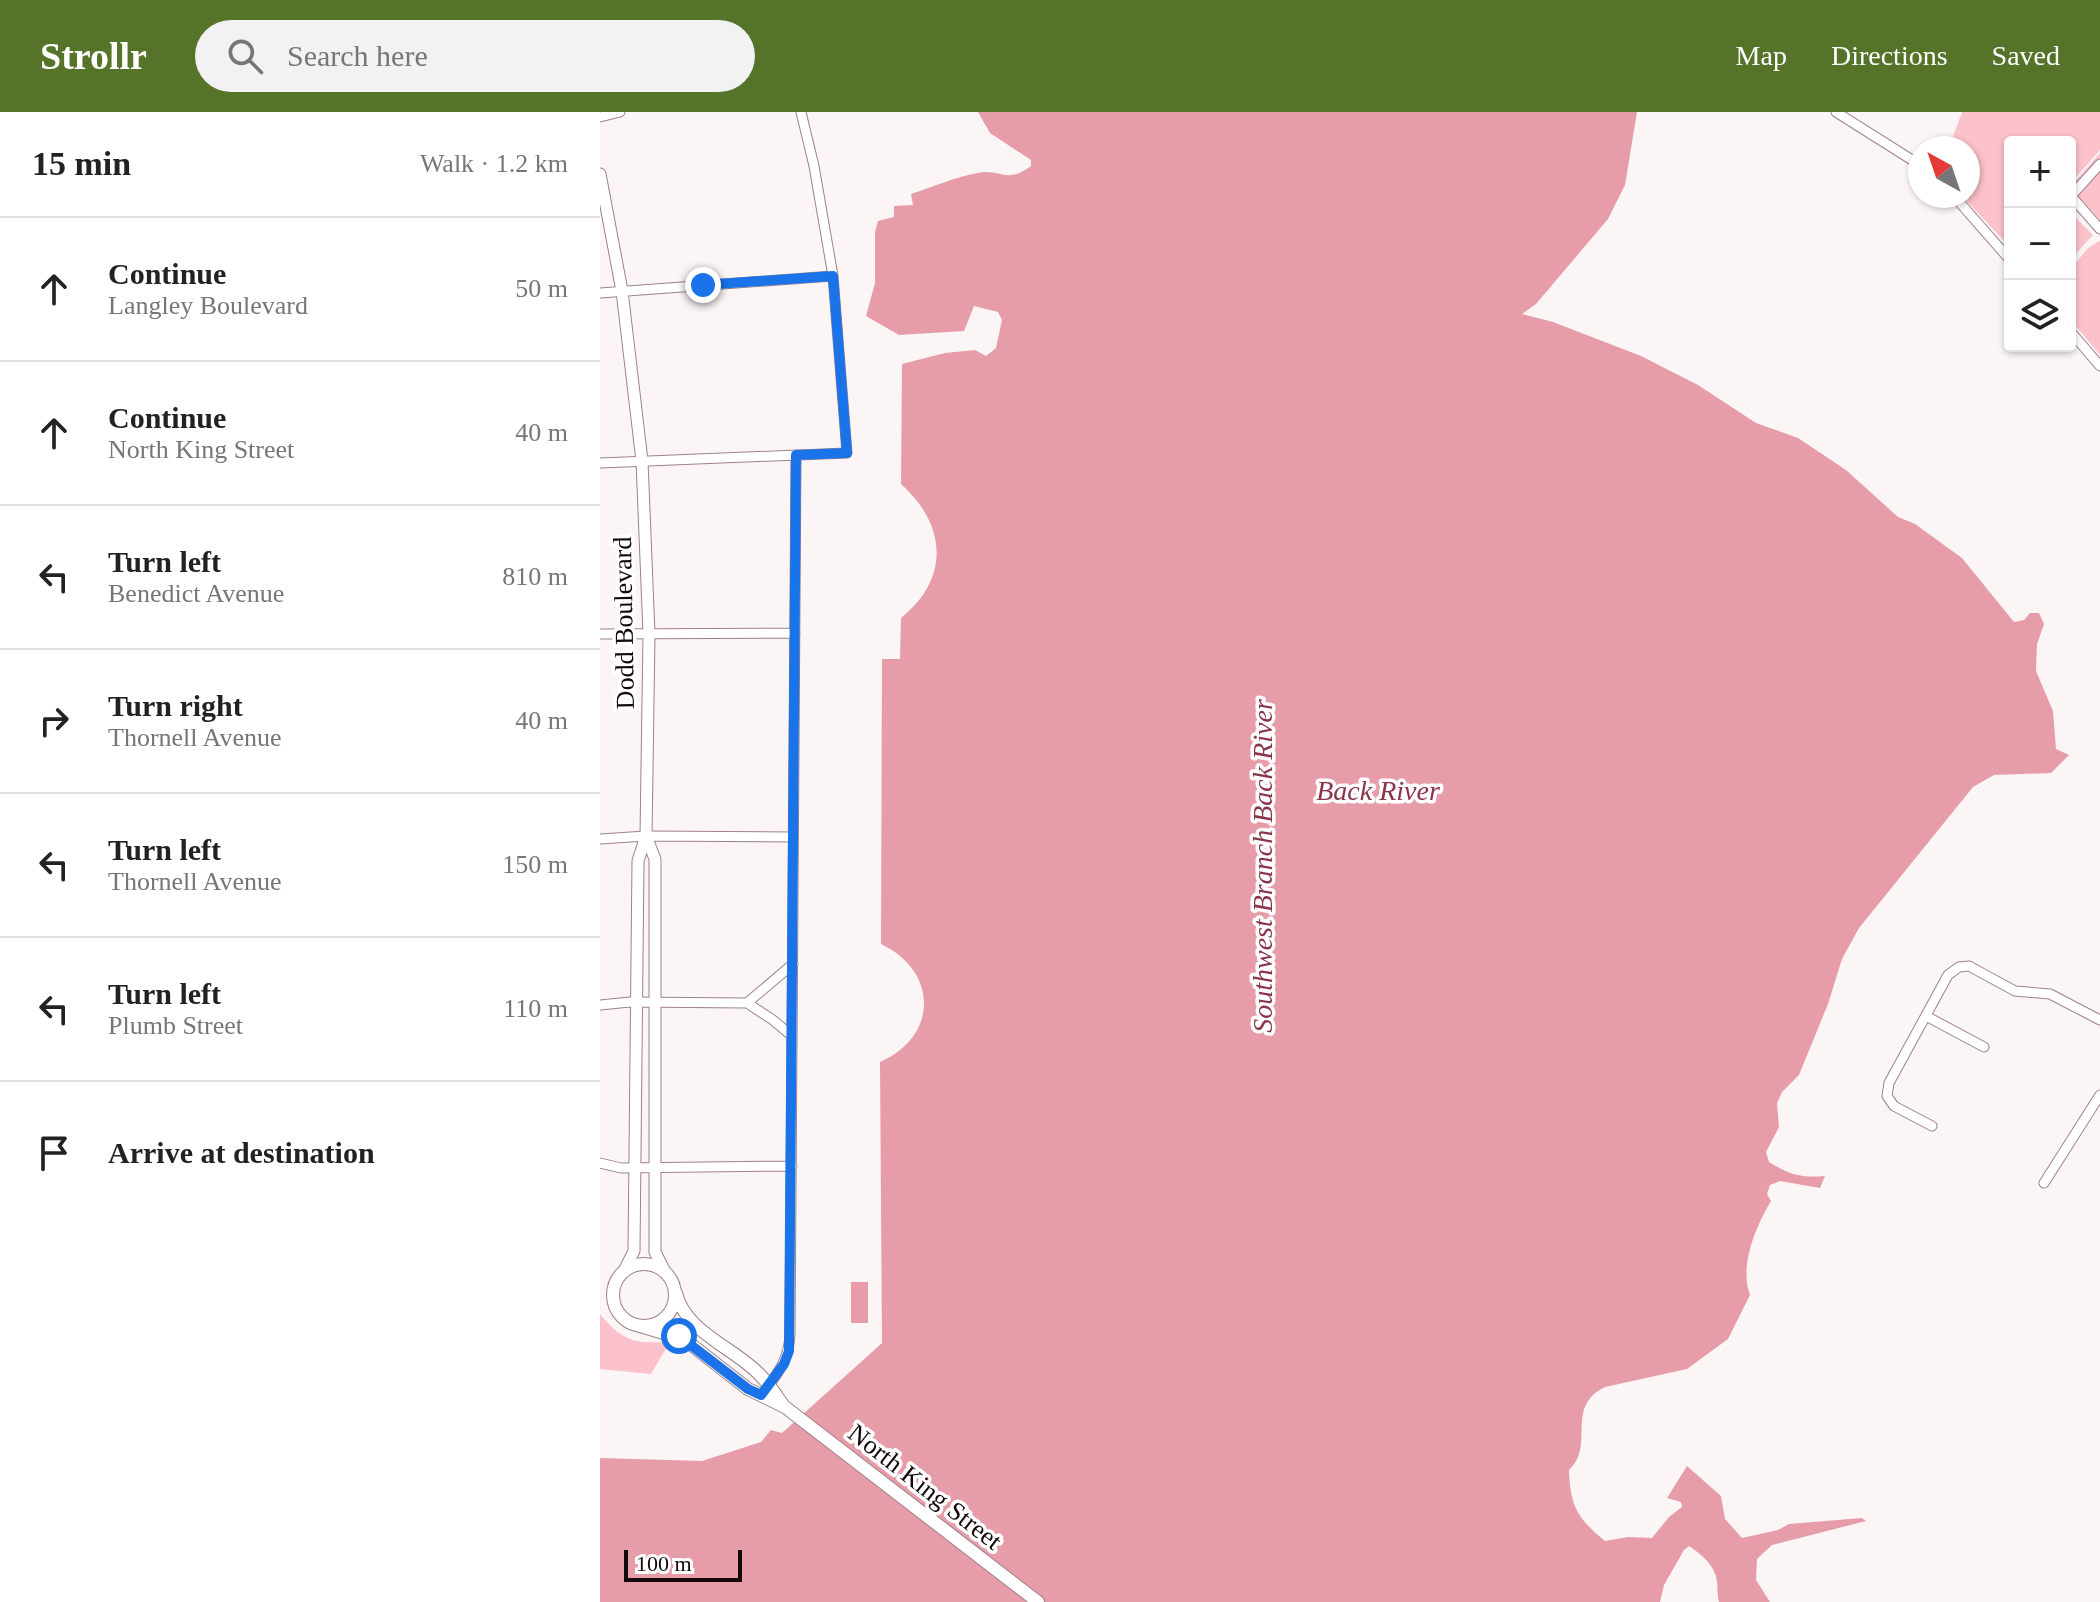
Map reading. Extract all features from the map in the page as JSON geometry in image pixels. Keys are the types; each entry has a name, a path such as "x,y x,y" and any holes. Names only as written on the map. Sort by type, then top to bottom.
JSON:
{"main road":[{"path":"640,1264 649,1264 665,1272 675,1291 675,1301 666,1317 649,1326 640,1326 624,1319 614,1304 615,1283 624,1271 640,1264"},
{"path":"600,1284 615,1283"},
{"name":"North King Street","path":"675,1291 678,1303 688,1317 760,1374 765,1390 1038,1602"},
{"path":"600,1302 619,1313"},
{"name":"North King Street","path":"640,1326 684,1339 748,1389 765,1390"}],"street":[{"path":"600,117 620,112"},
{"path":"600,463 847,453 833,276 814,166 801,112"},
{"path":"1836,112 1908,157"},
{"path":"2076,190 2100,164"},
{"name":"Dodd Boulevard","path":"600,174 622,291 642,461 649,634 646,836 638,861 634,1251 624,1271"},
{"path":"2076,203 2100,229"},
{"path":"1964,208 2004,253"},
{"path":"600,293 833,276"},
{"path":"2076,338 2100,366"},
{"path":"765,1390 784,1364 789,1351 796,455"},
{"path":"600,634 795,633"},
{"path":"600,839 646,836 793,837"},
{"name":"Dodd Boulevard","path":"646,836 655,859 655,1252 665,1272"},
{"path":"747,1003 793,964"},
{"path":"1932,1126 1894,1106 1887,1096 1889,1083 1948,975 1959,967 1969,966 2015,991 2050,994 2100,1020"},
{"path":"600,1005 636,1002 747,1003 792,1036"},
{"path":"1926,1016 1984,1047"},
{"path":"2044,1183 2100,1095"},
{"path":"600,1173 605,1165 635,1168 792,1166"}],"shaded area":[{"path":"1962,112 2100,112 2100,150 2076,177 2076,136 2004,136 2004,241 1973,208 1980,208 1980,136 1953,136"},
{"path":"2100,153 2100,220 2076,194 2076,180"},
{"path":"2076,218 2093,235 2076,253"},
{"path":"2100,242 2100,355 2076,326 2076,263 2088,248"},
{"path":"600,1314 626,1337 641,1342 661,1342 667,1347 651,1374 600,1369"}],"water":[{"name":"Back River","path":"978,112 1637,112 1625,185 1608,219 1536,304 1522,314 1553,322 1641,356 1698,385 1756,423 1798,438 1846,470 1898,517 1915,524 1962,558 2014,622 2024,620 2030,613 2039,613 2044,624 2037,644 2036,671 2053,711 2056,749 2069,755 2051,773 1994,775 1973,787 1859,928 1842,959 1828,1004 1799,1075 1782,1092 1777,1103 1779,1127 1766,1152 1769,1162 1790,1173 1825,1176 1820,1188 1780,1181 1770,1185 1767,1194 1771,1201 1755,1234 1748,1259 1750,1295 1728,1339 1687,1369 1605,1387 1593,1395 1583,1415 1580,1449 1577,1460 1569,1470 1571,1493 1577,1511 1605,1541 1628,1537 1652,1538 1682,1507 1681,1502 1667,1498 1687,1466 1721,1496 1725,1519 1742,1538 1778,1530 1789,1524 1862,1518 1866,1521 1772,1545 1757,1559 1756,1580 1770,1602 1719,1602 1714,1571 1689,1546 1664,1585 1660,1602 600,1602 600,1458 702,1461 761,1442 771,1430 782,1433 882,1343 880,1062 899,1051 913,1036 921,1020 924,1003 921,986 913,970 900,956 881,944 882,659 900,659 901,618 917,603 928,586 935,569 937,552 927,517 901,484 902,364 945,353 975,350 986,356 996,348 1002,320 998,312 974,306 964,331 899,335 866,316 875,283 875,232 878,221 894,217 894,206 913,205 911,194 961,177 986,172 1009,175 1031,166 1031,160 990,133"},
{"path":"851,1282 868,1282 868,1323 851,1323"}],"route":[{"path":"679,1336 748,1389 761,1395 784,1364 789,1351 796,455 847,453 833,276 703,285"}],"water label":[{"name":"Southwest Branch Back River","path":"1262,866"}]}
